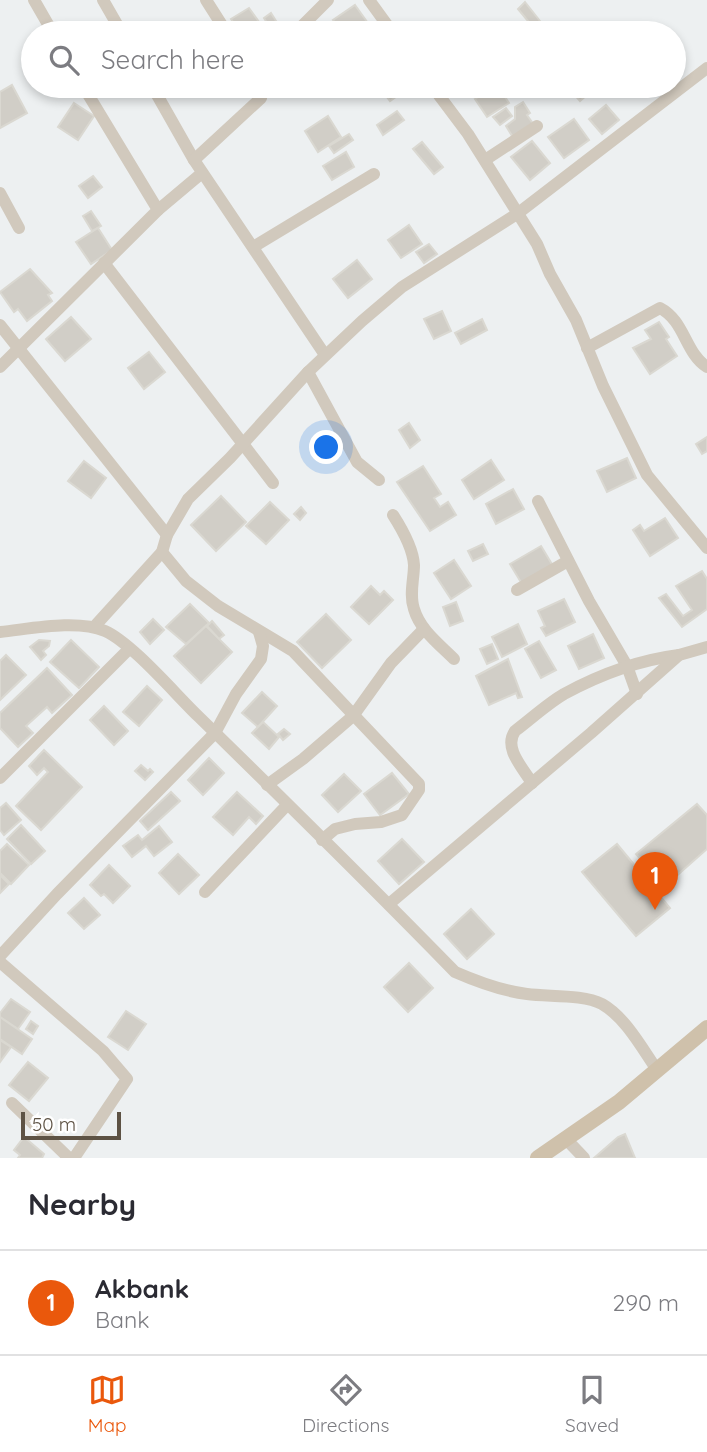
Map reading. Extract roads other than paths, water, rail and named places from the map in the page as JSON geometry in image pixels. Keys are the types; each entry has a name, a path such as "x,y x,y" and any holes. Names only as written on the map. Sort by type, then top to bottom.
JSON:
{"main road":[{"path":"538,1158 619,1102 707,1028"}],"street":[{"path":"34,0 46,21"},
{"path":"103,0 115,21"},
{"path":"206,0 219,21"},
{"path":"307,21 328,0"},
{"path":"369,0 384,21"},
{"path":"686,84 707,68"},
{"path":"90,98 158,210"},
{"path":"159,98 202,173 325,355"},
{"path":"194,160 261,98"},
{"path":"441,98 485,160 537,244 550,274 576,320 603,386 647,475 706,545"},
{"path":"94,627 162,552 167,535 188,499 325,355 402,287 517,214 668,98"},
{"path":"485,160 537,126"},
{"path":"0,367 158,210 202,173"},
{"path":"253,247 374,174"},
{"path":"0,192 19,228"},
{"path":"104,263 273,483"},
{"path":"587,348 660,307 672,314 698,360 707,367"},
{"path":"0,325 167,535"},
{"path":"308,372 357,462 379,480"},
{"path":"538,501 626,666 637,694"},
{"path":"393,515 403,531 414,562 413,608 424,629 454,659"},
{"path":"162,552 186,581 218,606 293,651 419,784 419,790 402,814 381,822 335,829 322,840"},
{"path":"517,590 568,561"},
{"path":"0,632 68,625 94,627 107,632 129,649 215,733 389,904 454,972 484,984 524,994 601,1003 621,1021 657,1070"},
{"path":"267,785 303,759 353,716 391,663 424,629"},
{"path":"0,956 215,733 236,694 261,659 263,646 259,632"},
{"path":"532,783 511,749 511,737 516,731 563,695 626,666 707,647"},
{"path":"0,778 129,649"},
{"path":"389,904 637,694 679,655"},
{"path":"205,892 287,805"},
{"path":"0,962 103,1051 127,1079 72,1158 12,1104"},
{"path":"566,1139 584,1158"}],"place":[{"name":"Akbank","path":"655,910"}]}
